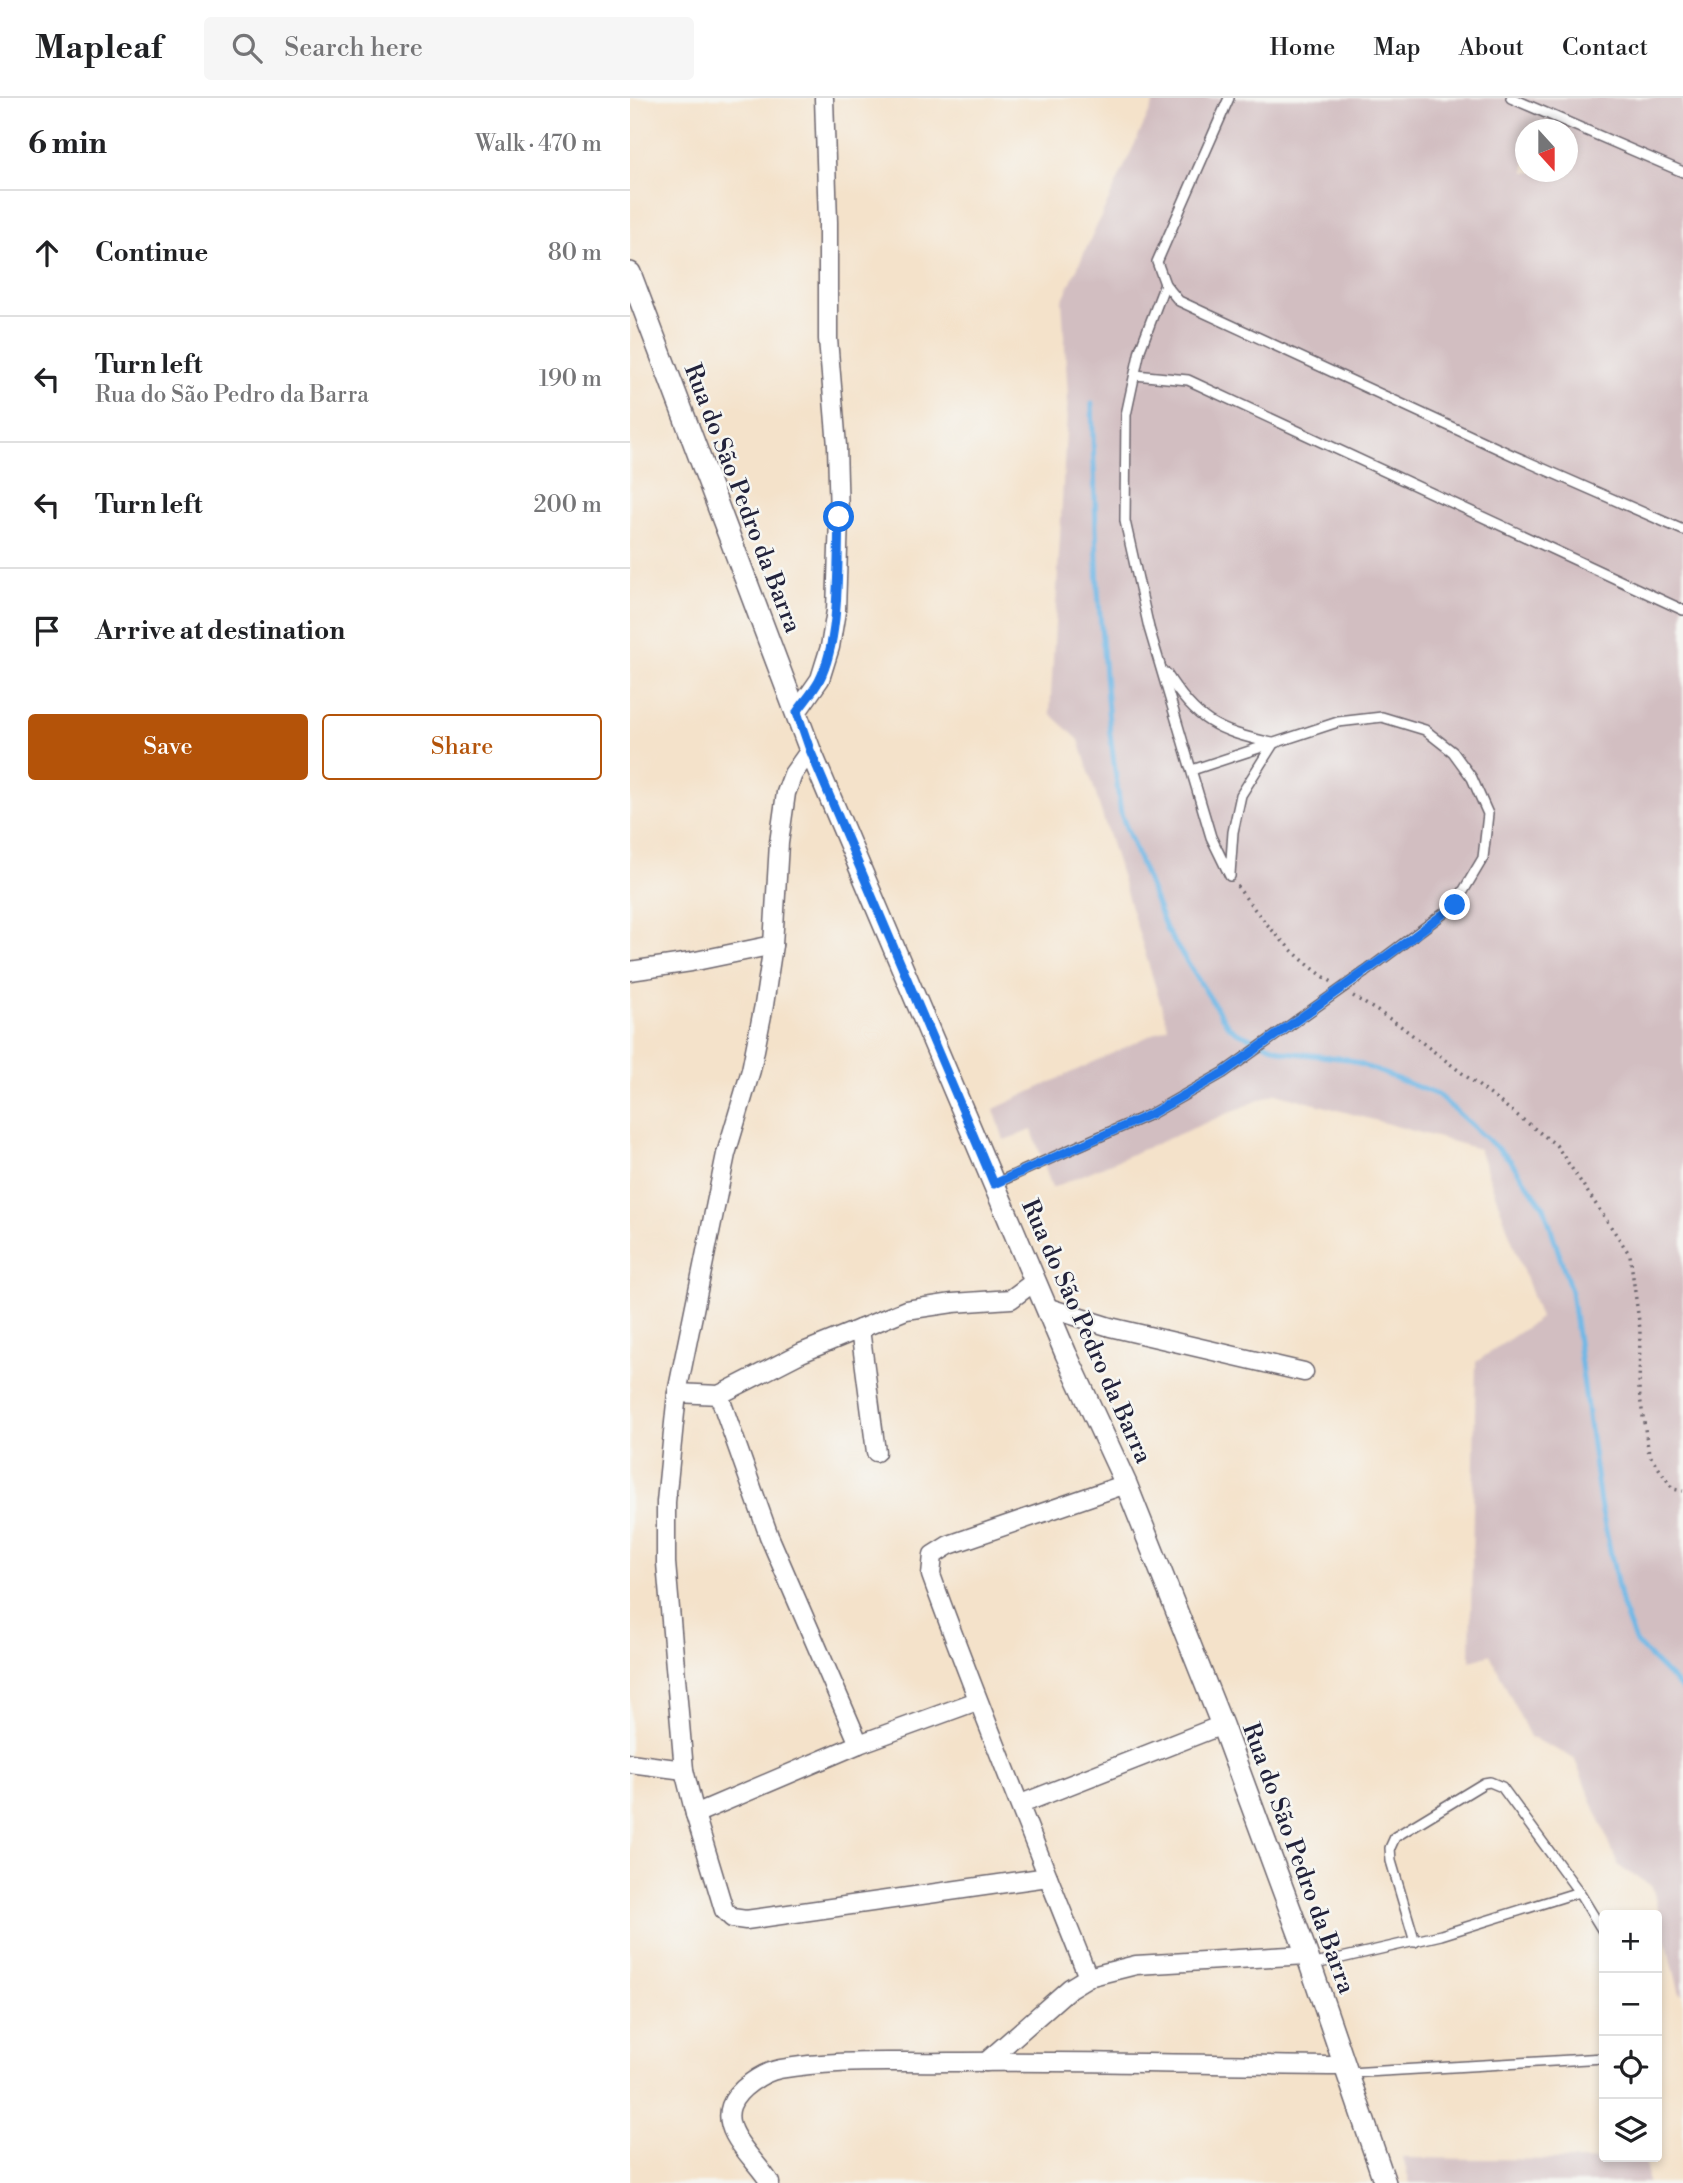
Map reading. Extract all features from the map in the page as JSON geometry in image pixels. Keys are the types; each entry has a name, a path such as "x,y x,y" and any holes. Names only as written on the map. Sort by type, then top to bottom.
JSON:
{"street":[{"path":"797,712 820,679 830,647 836,611 839,517 837,446 828,339 824,98"},
{"name":"Rua do São Pedro da Barra","path":"630,273 810,750 1046,1307 1126,1484 1222,1725 1348,2069 1385,2183"},
{"path":"810,750 793,774 786,793 779,843 773,945 751,1070 726,1154 677,1393 666,1502 666,1563 684,1770 724,1910 732,1918 746,1920 1048,1877"},
{"path":"630,971 773,945"},
{"path":"677,1393 719,1395 801,1353 906,1310 1011,1299 1035,1281"},
{"path":"1046,1307 1110,1327 1304,1372"},
{"path":"860,1329 876,1452"},
{"path":"719,1395 769,1536 859,1744"},
{"path":"1088,1977 1021,1804 977,1701 931,1575 933,1555 949,1545 1126,1484"},
{"path":"695,1814 859,1744 977,1701"},
{"path":"1021,1804 1222,1725"},
{"path":"630,1763 684,1770"},
{"path":"986,2062 1070,1988 1088,1977 1136,1965 1309,1960"},
{"path":"770,2183 743,2150 729,2117 731,2105 742,2091 778,2069 835,2064 986,2062 1348,2069"}],"lane":[{"path":"1228,98 1157,262 1165,284 1179,301 1511,455 1683,530"},
{"path":"1511,98 1683,172"},
{"path":"1165,284 1140,350 1126,415 1125,521 1149,628 1211,837 1230,876"},
{"path":"1135,375 1188,380 1683,610"},
{"path":"1160,663 1178,692 1197,713 1231,734 1273,743"},
{"path":"994,1184 1151,1114 1223,1073 1455,905 1483,858 1488,814 1472,778 1453,752 1425,730 1382,717 1339,722 1192,770"},
{"path":"1230,876 1233,832 1241,795 1273,743"},
{"path":"1415,1942 1391,1861 1390,1848 1395,1837 1483,1783 1490,1782 1502,1787 1579,1892 1599,1925"},
{"path":"1309,1960 1441,1936 1579,1892"},
{"path":"1348,2069 1599,2058"}],"path":[{"path":"1230,876 1259,918 1317,973 1340,987"},
{"path":"1352,995 1398,1024 1556,1145 1630,1255 1640,1329 1639,1391 1649,1454 1673,1489 1683,1492"}],"shaded area":[{"path":"1156,98 1683,98 1683,1994 1680,1994 1662,1925 1662,1910 1658,1910 1652,1886 1619,1867 1574,1758 1530,1737 1490,1654 1470,1661 1476,1362 1540,1318 1479,1149 1276,1093 1052,1188 1032,1130 1004,1140 994,1109 1168,1027 1079,740 1050,713 1068,395 1062,301"},
{"path":"1403,2158 1646,2162 1647,2183 1410,2183"}],"waterway":[{"path":"1092,404 1098,591 1110,733 1121,814 1167,931 1228,1026 1285,1052 1347,1059 1438,1095 1509,1159 1544,1207 1571,1291 1600,1503 1622,1606 1636,1643 1683,1690"}],"route":[{"path":"839,517 836,611 830,647 820,679 797,712 810,750 994,1184 1151,1114 1223,1073 1455,905"}]}
